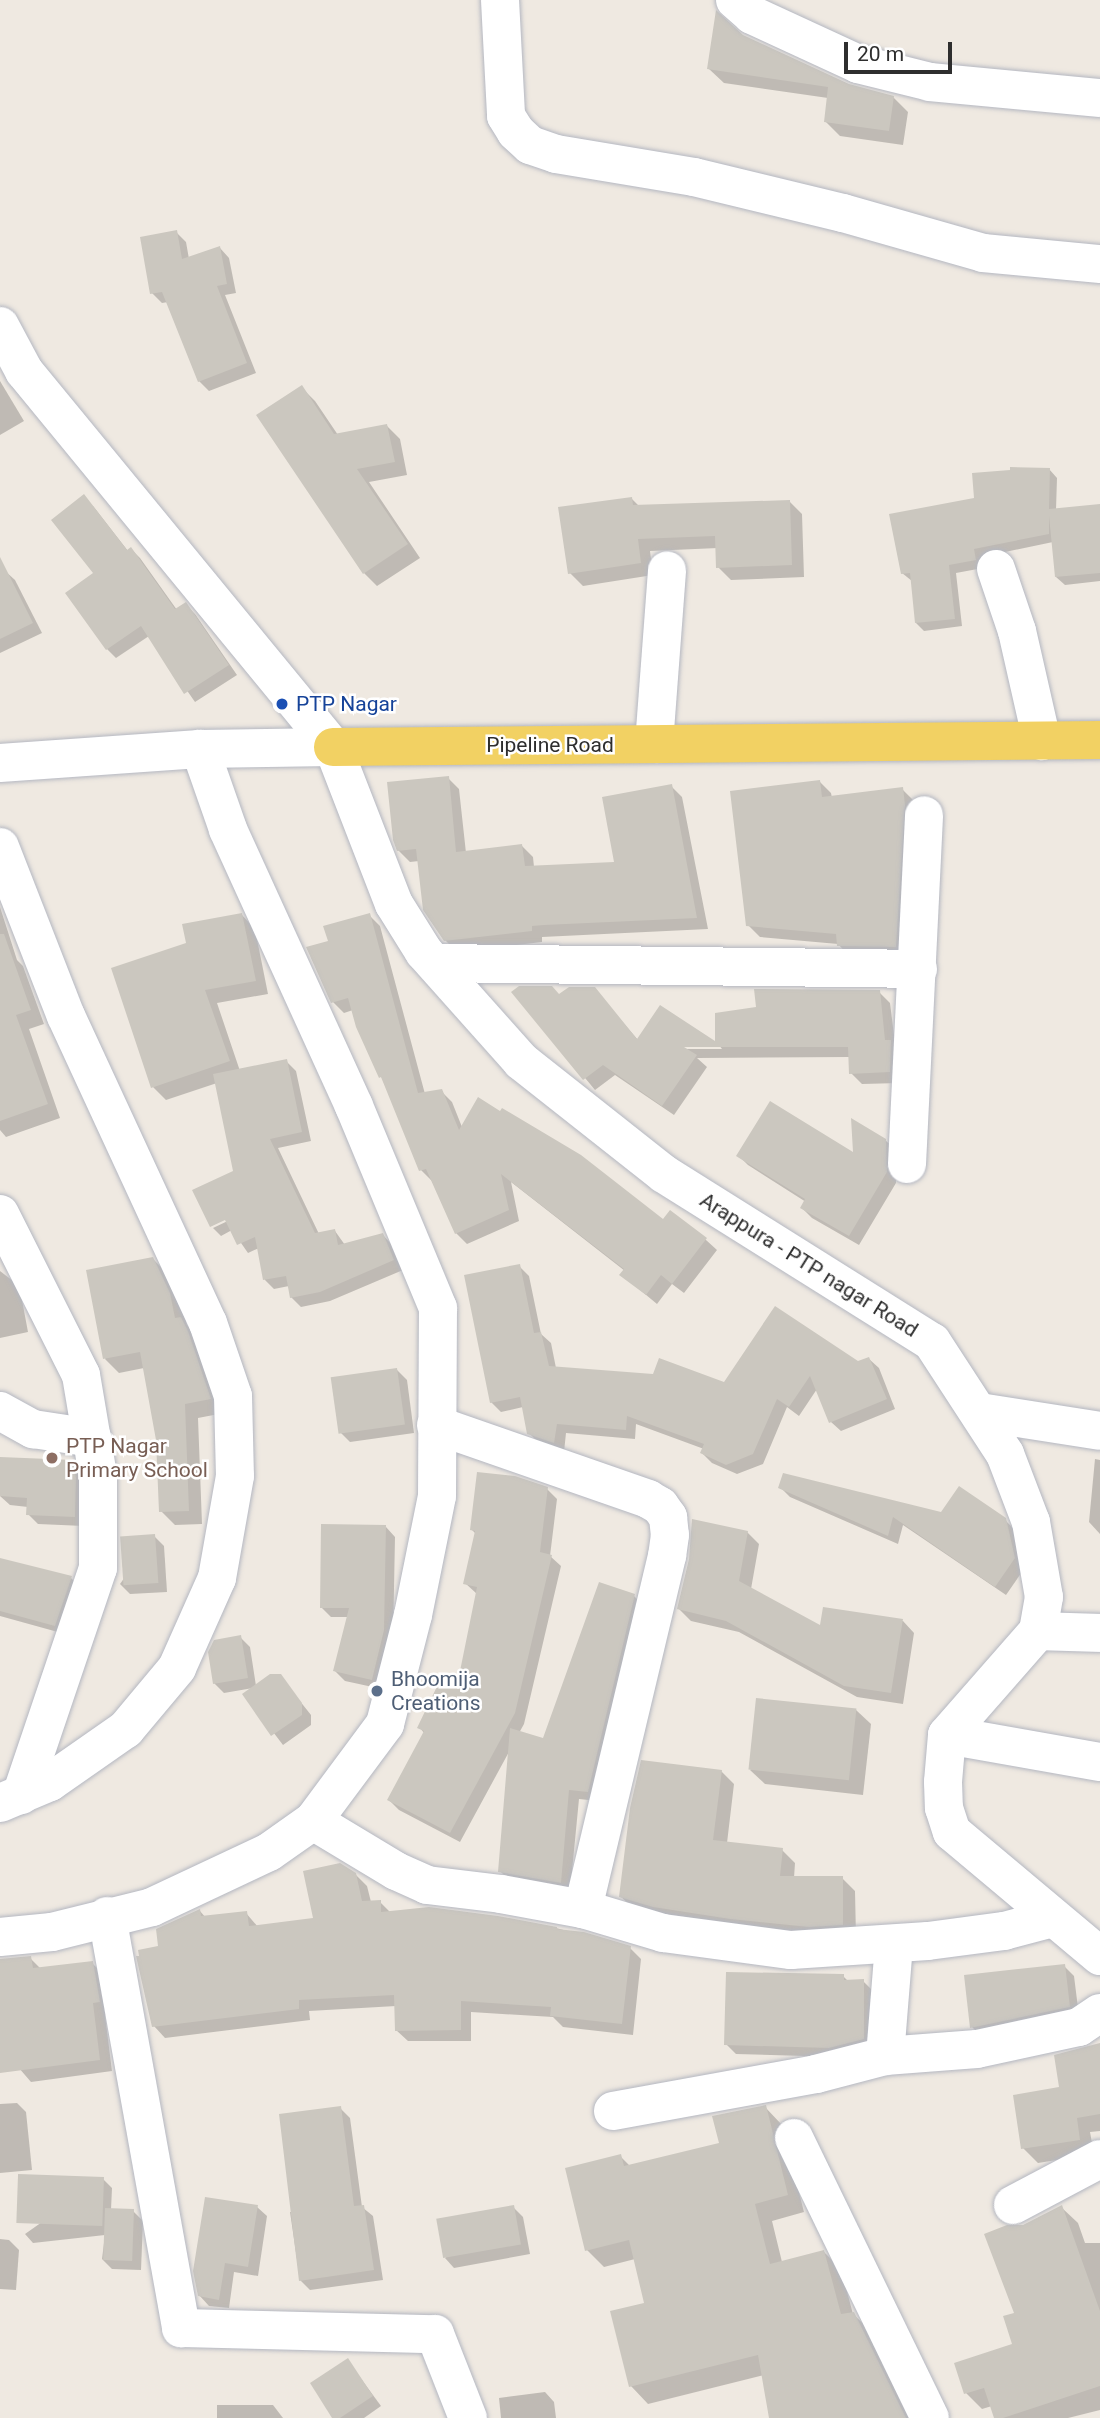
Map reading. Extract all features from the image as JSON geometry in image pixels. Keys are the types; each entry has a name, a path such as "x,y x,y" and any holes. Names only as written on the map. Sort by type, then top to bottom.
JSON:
{"main road":[{"name":"Pipeline Road","path":"334,747 1100,740"}],"street":[{"path":"500,0 506,116 516,132 530,145 556,153 708,180 843,213 984,253 1100,264"},
{"path":"735,0 752,15 858,64 930,82 1100,98"},
{"name":"Arappura - PTP nagar Road","path":"0,326 24,371 334,747 394,904 424,952 521,1061 664,1174 932,1342 1006,1454 1031,1522 1044,1597 1038,1631"},
{"path":"996,569 1017,631 1042,741"},
{"path":"654,744 667,570"},
{"name":"Pipeline Road","path":"0,763 200,749 334,747"},
{"path":"0,1937 52,1932 107,1916 152,1907 269,1852 313,1821 386,1724 413,1615 437,1496 438,1308 354,1106 228,829 200,749"},
{"path":"907,1164 924,815"},
{"path":"0,847 66,1016 208,1323 233,1396 235,1476 217,1577 177,1668 127,1729 50,1782 10,1799"},
{"path":"436,963 918,969"},
{"path":"0,1214 81,1375 98,1476 99,1568 10,1799"},
{"path":"0,1411 33,1429 92,1438"},
{"path":"979,1412 1100,1431"},
{"path":"436,1425 648,1499 660,1506 668,1517 670,1535 667,1556 583,1909"},
{"path":"1100,1633 1038,1631 947,1735 943,1782 944,1808 952,1832 1100,1956"},
{"path":"947,1735 1100,1762"},
{"path":"313,1821 396,1871 427,1885 500,1894 583,1909 663,1933 791,1950 894,1944 1004,1931 1054,1919"},
{"path":"107,1916 181,2328 435,2334 468,2418"},
{"path":"885,2056 894,1944"},
{"path":"613,2111 816,2074 885,2056 977,2049 1079,2027 1100,2013"},
{"path":"794,2138 930,2418"},
{"path":"1013,2205 1100,2159"}],"building":[{"path":"716,10 743,35 849,84 894,96 889,131 824,122 828,87 707,69"},
{"path":"177,230 182,259 220,246 227,284 217,286 247,363 198,382 162,292 150,294 140,237"},
{"path":"302,385 334,434 387,424 395,462 357,469 408,544 363,574 256,415"},
{"path":"1010,467 1050,468 1049,509 1100,504 1100,573 1055,577 1049,516 1049,534 974,549 976,560 949,565 955,619 915,623 910,573 901,574 889,514 974,498 972,473 1010,470"},
{"path":"84,494 127,550 131,547 175,609 186,602 229,665 184,694 141,626 106,650 65,593 93,573 51,520"},
{"path":"632,497 633,505 790,500 792,565 716,568 715,536 638,539 641,563 568,574 558,507"},
{"path":"0,557 33,623 0,639"},
{"path":"449,776 456,852 522,844 525,866 614,862 602,797 672,784 697,918 532,926 532,931 444,941 423,910 416,849 397,851 393,840 387,782"},
{"path":"820,780 822,797 903,787 905,805 896,947 837,946 836,934 746,926 730,791"},
{"path":"242,913 256,981 205,990 230,1061 151,1088 111,968 186,943 182,924"},
{"path":"370,913 418,1093 442,1089 459,1130 478,1097 500,1111 502,1108 581,1155 663,1219 670,1210 707,1238 672,1284 661,1275 646,1295 619,1275 624,1269 501,1174 509,1210 455,1234 426,1169 419,1171 381,1077 379,1078 356,1027 348,998 331,1003 306,947 328,941 323,926"},
{"path":"0,934 4,934 31,1010 16,1015 48,1104 0,1121"},
{"path":"519,986 552,986 559,994 569,987 595,987 637,1039 660,1005 715,1041 715,1013 756,1007 754,989 880,990 885,1040 891,1040 890,1072 849,1074 848,1047 684,1047 697,1055 662,1106 603,1065 583,1080 511,992"},
{"path":"287,1059 302,1132 270,1139 315,1233 335,1229 338,1245 383,1233 394,1260 320,1292 290,1298 286,1276 263,1280 255,1237 237,1245 225,1220 210,1227 192,1190 233,1171 213,1074"},
{"path":"770,1101 853,1152 851,1118 886,1139 887,1172 849,1236 800,1208 805,1199 736,1156"},
{"path":"153,1257 170,1293 175,1318 181,1317 188,1331 211,1399 185,1404 189,1511 159,1512 156,1440 140,1352 103,1359 86,1270"},
{"path":"520,1264 534,1333 541,1332 549,1366 653,1374 659,1358 724,1382 775,1306 858,1361 869,1357 887,1399 829,1423 810,1376 789,1407 777,1399 753,1454 726,1465 700,1453 704,1444 627,1416 626,1430 557,1424 554,1443 527,1434 520,1397 490,1403 464,1275"},
{"path":"397,1368 405,1424 339,1434 331,1377"},
{"path":"0,1457 73,1460 76,1478 75,1517 26,1515 27,1498 0,1496"},
{"path":"477,1472 515,1476 548,1487 540,1552 552,1555 515,1713 450,1833 387,1800 424,1731 417,1728 443,1674 458,1681 477,1587 463,1584 475,1531 470,1530"},
{"path":"783,1473 941,1512 959,1486 1006,1518 1015,1558 995,1587 893,1517 888,1536 778,1488"},
{"path":"692,1519 748,1531 739,1581 820,1625 823,1607 903,1619 891,1693 844,1686 726,1621 677,1609 689,1559"},
{"path":"321,1524 386,1525 384,1630 372,1680 333,1671 349,1608 320,1608"},
{"path":"155,1534 158,1583 124,1585 120,1536"},
{"path":"0,1558 72,1576 55,1626 0,1611"},
{"path":"599,1582 635,1594 588,1792 569,1790 561,1883 498,1872 510,1728 543,1738"},
{"path":"241,1635 248,1678 213,1684 208,1652 214,1640"},
{"path":"270,1674 281,1674 302,1703 302,1715 271,1736 242,1694"},
{"path":"756,1698 856,1709 849,1780 748,1770"},
{"path":"641,1760 722,1770 713,1840 783,1848 780,1876 843,1876 843,1925 809,1927 730,1919 653,1907 619,1897 630,1808"},
{"path":"340,1863 356,1873 362,1901 381,1900 381,1912 429,1907 498,1916 584,1932 631,1946 622,2024 550,2016 551,2007 461,2001 461,2030 395,2031 394,1995 299,2000 299,2009 152,2027 136,1956 139,1956 138,1950 158,1946 156,1929 200,1909 201,1916 247,1911 249,1926 313,1918 303,1871"},
{"path":"31,1956 33,1968 93,1961 100,2002 93,2003 100,2060 0,2073 0,1959"},
{"path":"1065,1964 1070,2007 970,2028 964,1975"},
{"path":"726,1972 844,1974 844,1980 864,1979 864,2039 829,2048 724,2045"},
{"path":"1100,2043 1100,2114 1077,2118 1080,2140 1021,2149 1013,2095 1059,2087 1054,2055"},
{"path":"766,2105 788,2195 755,2204 770,2264 824,2250 841,2314 854,2312 906,2418 769,2418 758,2355 629,2387 610,2311 644,2303 629,2240 585,2251 565,2168 621,2154 624,2166 719,2143 712,2116"},
{"path":"341,2106 354,2206 364,2205 374,2270 299,2281 279,2114"},
{"path":"18,2174 104,2177 102,2226 16,2223"},
{"path":"205,2197 258,2205 248,2267 225,2263 219,2300 198,2296 193,2271"},
{"path":"514,2205 521,2244 443,2258 436,2219"},
{"path":"1062,2205 1100,2311 1100,2386 1003,2418 994,2418 984,2388 964,2394 954,2363 1012,2344 1003,2316 1014,2313 984,2234 1007,2225 1023,2225"},
{"path":"105,2208 134,2209 132,2261 103,2260"},
{"path":"348,2358 373,2396 340,2418 332,2418 310,2383"}],"place":[{"name":"PTP Nagar","path":"282,704"},
{"name":"PTP Nagar Primary School","path":"52,1458"},
{"name":"Bhoomija Creations","path":"377,1691"}]}
